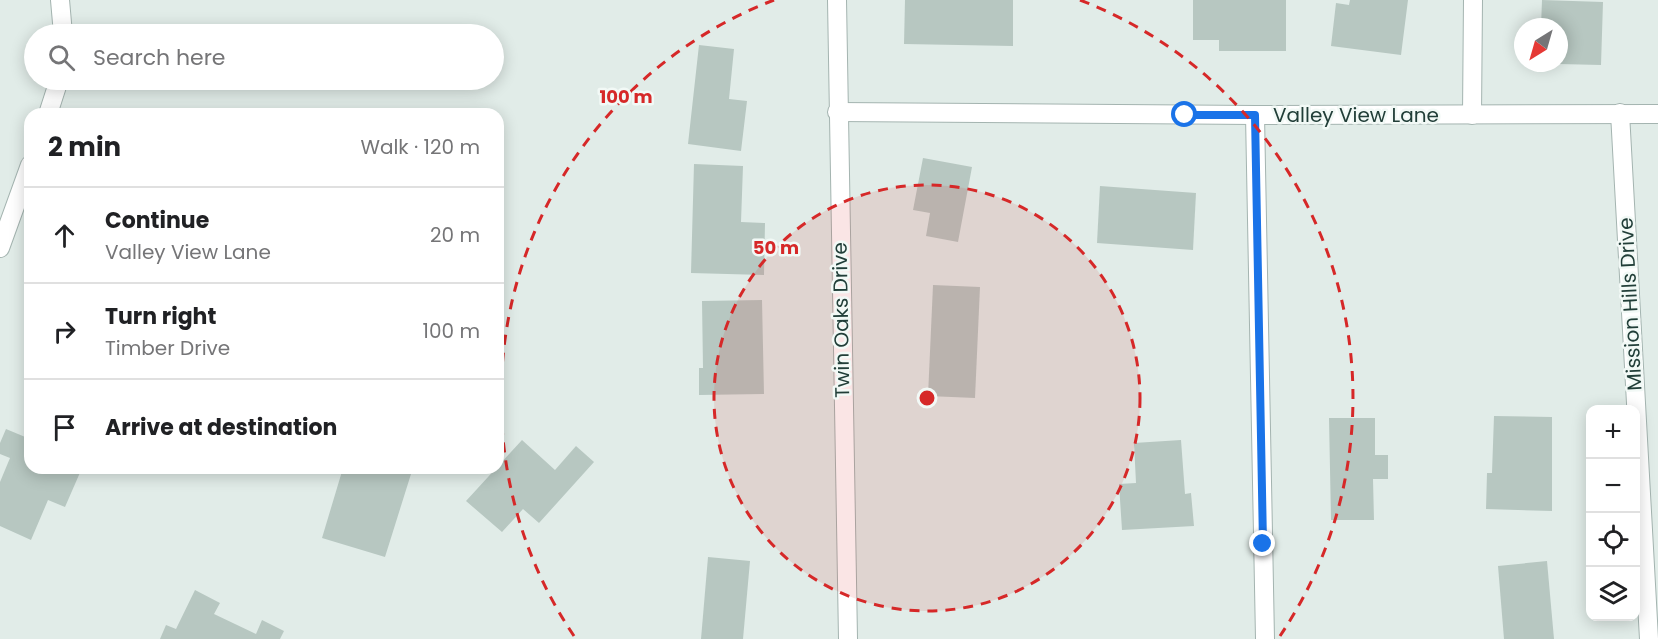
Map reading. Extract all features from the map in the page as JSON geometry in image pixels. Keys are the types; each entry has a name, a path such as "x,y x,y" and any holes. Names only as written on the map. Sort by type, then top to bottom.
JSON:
{"street":[{"path":"60,0 62,24"},
{"name":"Twin Oaks Drive","path":"837,0 837,112 848,639"},
{"path":"1472,115 1473,0"},
{"path":"50,108 55,90"},
{"name":"Valley View Lane","path":"837,112 1255,115 1658,114"},
{"name":"Mission Hills Drive","path":"1620,113 1649,639"},
{"path":"1255,115 1265,639"},
{"path":"0,248 21,215 24,198"}],"building":[{"path":"905,0 1013,0 1013,46 904,44"},
{"path":"1193,0 1286,0 1286,51 1219,51 1219,40 1193,40"},
{"path":"1350,0 1408,0 1401,55 1331,46 1336,3 1349,5"},
{"path":"1542,0 1603,2 1601,65 1568,64 1568,18 1541,18"},
{"path":"699,45 734,49 729,99 747,101 741,151 688,144"},
{"path":"923,158 972,167 958,242 926,236 930,213 913,210"},
{"path":"694,164 743,166 741,222 765,223 764,275 691,273"},
{"path":"1100,186 1196,193 1193,250 1097,243"},
{"path":"933,285 980,287 975,398 928,396"},
{"path":"762,300 764,394 699,395 699,368 703,368 702,301"},
{"path":"1494,416 1552,417 1552,511 1486,509 1487,473 1492,473"},
{"path":"1329,418 1375,418 1375,455 1388,455 1388,479 1373,479 1374,520 1331,520"},
{"path":"6,429 24,436 24,474 79,474 65,507 48,500 31,540 0,526 0,482 10,458 0,454 0,443"},
{"path":"522,440 555,470 576,446 594,462 539,523 523,509 502,532 466,501 491,474 504,474 504,460"},
{"path":"1181,440 1185,494 1191,493 1194,526 1122,530 1119,484 1136,483 1134,443"},
{"path":"341,474 411,474 385,557 322,538"},
{"path":"708,557 750,561 743,639 701,639"},
{"path":"1547,561 1554,639 1504,639 1498,566"},
{"path":"195,590 220,603 214,614 256,634 262,620 284,631 280,639 160,639 166,625 176,629"}],"route":[{"path":"1185,115 1255,115 1263,544"}]}
